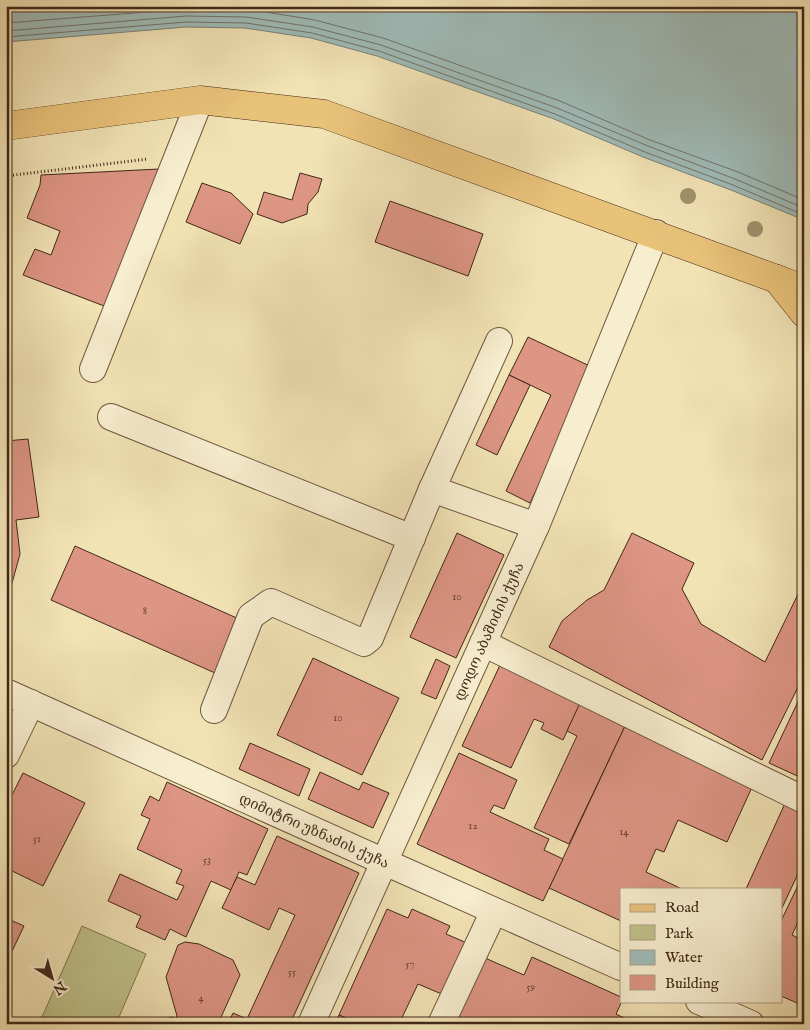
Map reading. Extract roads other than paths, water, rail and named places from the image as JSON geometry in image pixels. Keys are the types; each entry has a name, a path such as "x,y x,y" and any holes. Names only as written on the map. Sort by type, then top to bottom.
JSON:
{"main road":[{"path":"6,126 200,100 324,114 656,233 804,289"},
{"path":"777,279 804,313"}],"street":[{"path":"94,369 200,100"},
{"name":"დოდო აბაშიძის ქუჩა","path":"311,1024 536,526 656,233"},
{"path":"214,710 252,616 271,602 364,643 370,638 432,489 499,341"},
{"path":"111,416 412,538"},
{"path":"432,489 536,526"},
{"path":"483,643 804,800"},
{"name":"დიმიტრი უზნაძის ქუჩა","path":"6,692 620,967"},
{"path":"6,755 31,703"},
{"path":"441,1024 494,910"},
{"path":"701,1002 751,1024"}],"water":[{"path":"6,6 804,6 804,220 643,157 554,119 377,56 311,38 245,28 186,27 6,42"}]}
